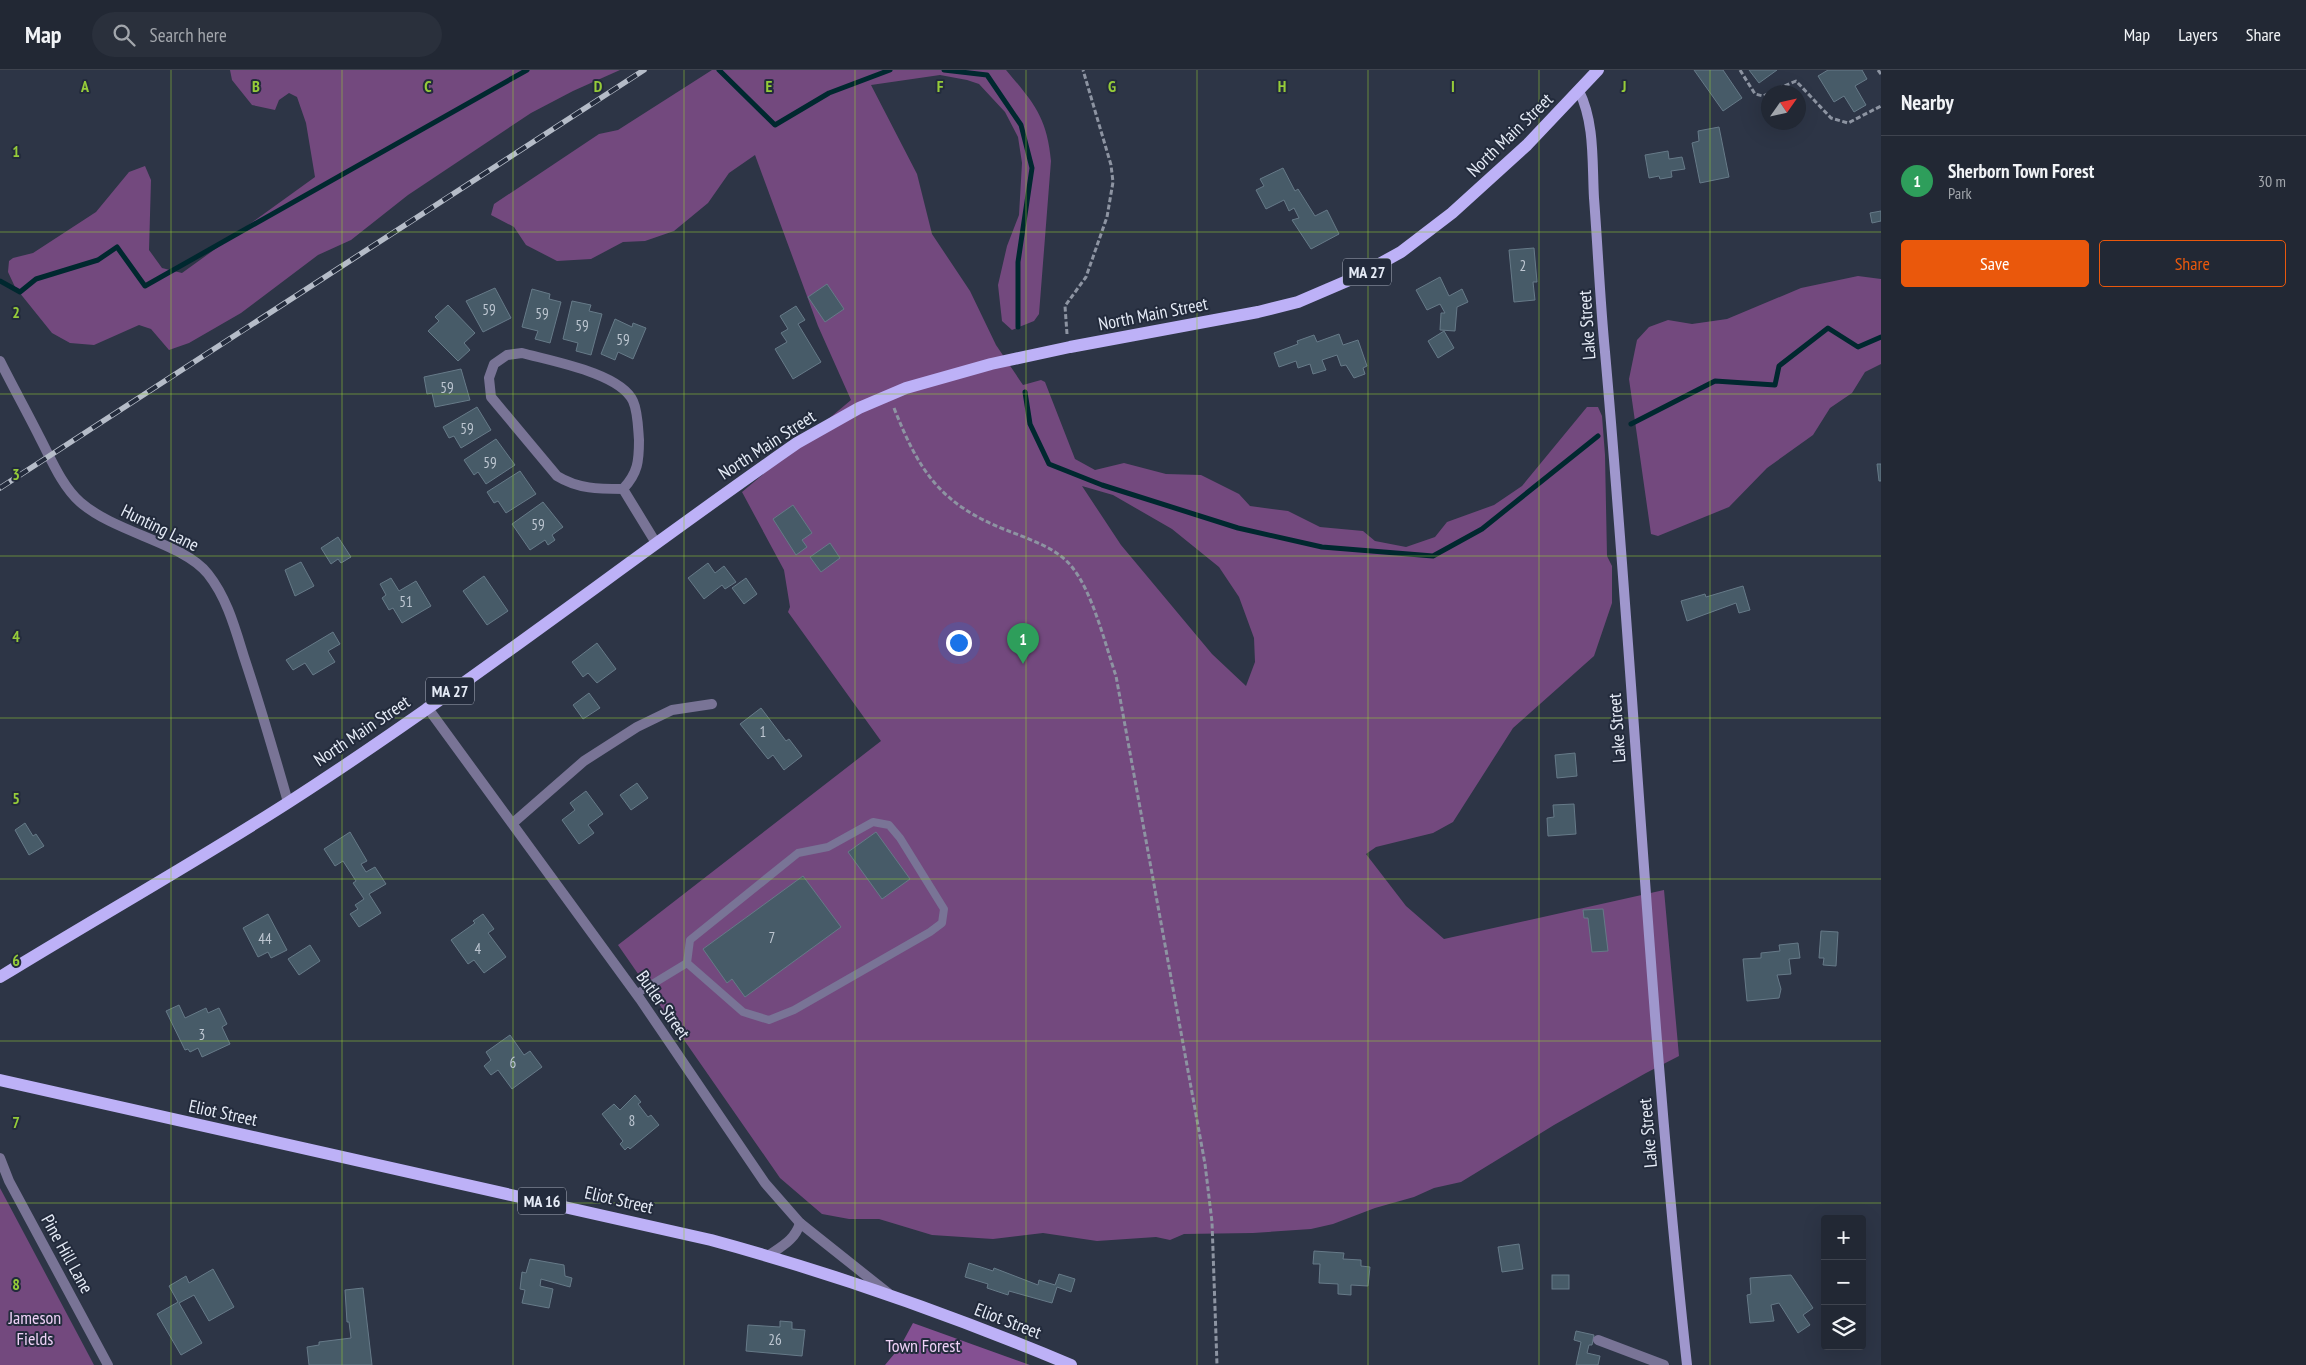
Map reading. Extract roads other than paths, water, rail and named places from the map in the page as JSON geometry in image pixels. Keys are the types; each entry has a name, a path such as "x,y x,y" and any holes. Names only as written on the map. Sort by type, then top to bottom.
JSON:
{"main road":[{"name":"North Main Street","path":"0,976 288,802 427,707 797,443 859,408 891,394 991,364 1274,308 1316,295 1370,270 1417,241 1452,213 1527,145 1598,70"},
{"name":"Eliot Street","path":"0,1080 125,1110 578,1209 768,1256 990,1331 1070,1365"}],"street":[{"name":"Lake Street","path":"1579,91 1585,104 1590,128 1601,311 1622,547 1649,949 1671,1220 1687,1365"},
{"path":"522,353 611,380 626,392 633,402 637,418 639,453 634,477 623,489 592,489 570,484 557,476 491,397 489,378 494,364 507,354 522,353"},
{"name":"Hunting Lane","path":"0,361 49,455 68,487 80,502 118,527 188,556 208,572 231,617 288,802"},
{"path":"623,489 656,542"},
{"path":"513,823 584,761 637,728 672,710 712,704"},
{"name":"Butler Street","path":"427,707 636,994 765,1183 800,1223 896,1299"},
{"name":"Pine Hill Lane","path":"0,1158 9,1181 108,1365"},
{"path":"768,1256 790,1241 797,1232 800,1223"},
{"path":"1598,1340 1664,1365"}],"lane":[{"path":"873,822 889,825 900,838 944,909 942,923 930,932 794,1010 769,1020 743,1012 687,963 690,940 798,853 828,847 873,822"},
{"path":"636,994 687,963"}],"waterway":[{"path":"0,281 20,292 36,279 98,260 117,247 145,286 527,70"},
{"path":"719,70 775,125 829,93 890,70"},
{"path":"944,70 987,75 1021,125 1032,168 1018,262 1018,327"},
{"path":"1631,424 1715,381 1775,385 1779,366 1828,328 1858,347 1881,337"},
{"path":"1025,392 1030,424 1049,464 1102,485 1238,528 1322,547 1433,556 1482,529 1598,436"}],"railway":[{"path":"0,488 644,70"}],"place":[{"name":"Sherborn Town Forest","path":"1023,664"}],"park label":[{"name":"Jameson Fields","path":"35,1328"},
{"name":"Town Forest","path":"923,1346"}]}
